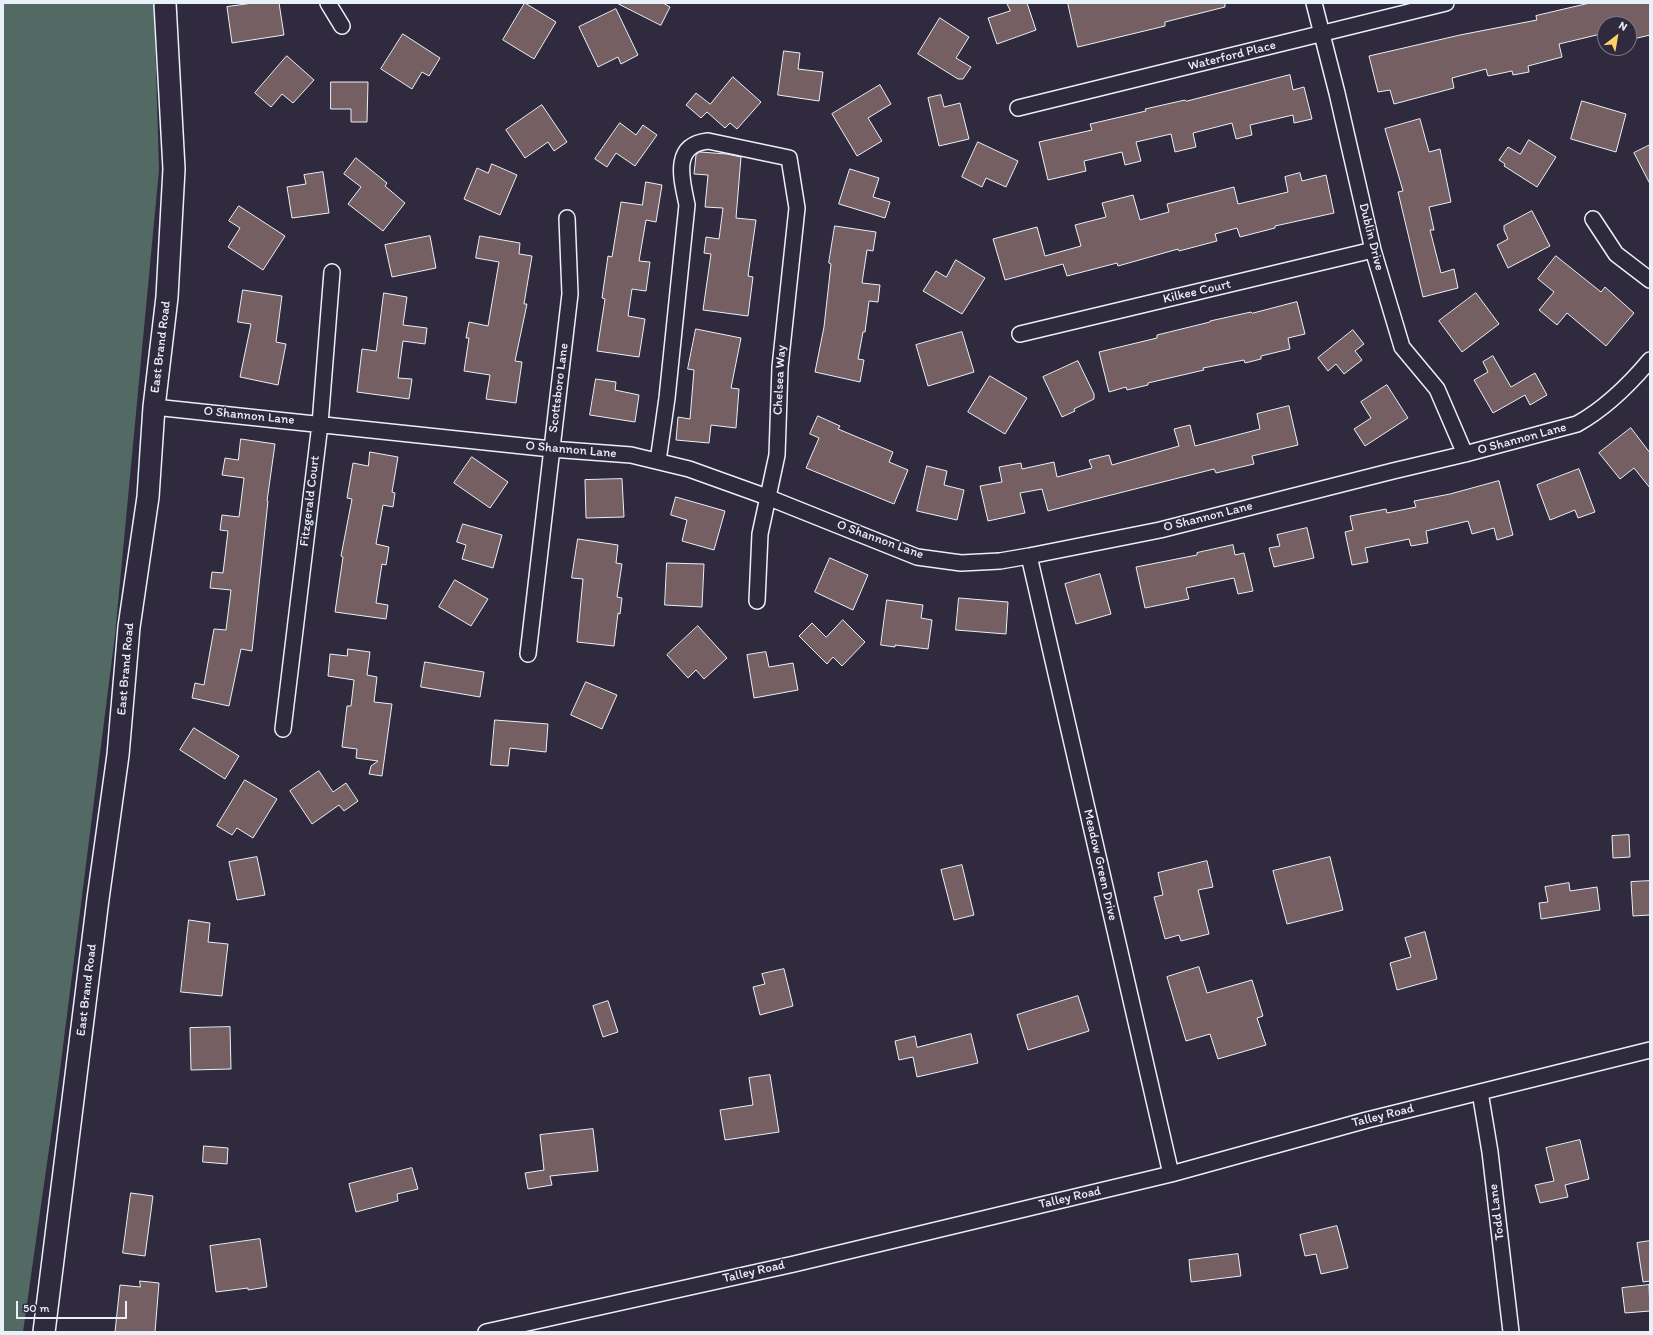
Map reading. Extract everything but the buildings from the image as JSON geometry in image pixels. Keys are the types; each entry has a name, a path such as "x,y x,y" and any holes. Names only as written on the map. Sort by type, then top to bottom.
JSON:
{"main road":[{"name":"East Brand Road","path":"44,1332 98,899 118,755 129,627 148,497 154,407 167,297 174,169 165,3"}],"street":[{"path":"328,3 342,26"},
{"name":"Dublin Drive","path":"1314,3 1337,93 1373,250 1402,347 1437,389 1465,454"},
{"name":"Waterford Place","path":"1018,108 1446,3"},
{"name":"Chelsea Way","path":"658,461 667,398 687,205 681,173 682,158 697,142 708,141 789,158 797,208 780,367 776,455 760,534 757,601"},
{"name":"Scottsboro Lane","path":"528,654 570,294 566,218"},
{"path":"1593,219 1616,254 1650,280"},
{"name":"Kilkee Court","path":"1020,334 1373,250"},
{"name":"Fitzgerald Court","path":"283,729 320,424 332,272"},
{"name":"O Shannon Lane","path":"154,407 631,455 689,469 767,497 917,557 962,562 1000,561 1160,530 1465,454 1577,424 1610,402 1636,377 1650,360"},
{"name":"Meadow Green Drive","path":"1029,556 1172,1174"},
{"name":"Talley Road","path":"486,1332 794,1264 1172,1174 1367,1120 1650,1050"},
{"name":"Todd Lane","path":"1480,1092 1490,1152 1511,1332"}],"green space":[{"path":"3,3 154,3 159,170 115,635 58,1086 23,1332 3,1332"}]}
